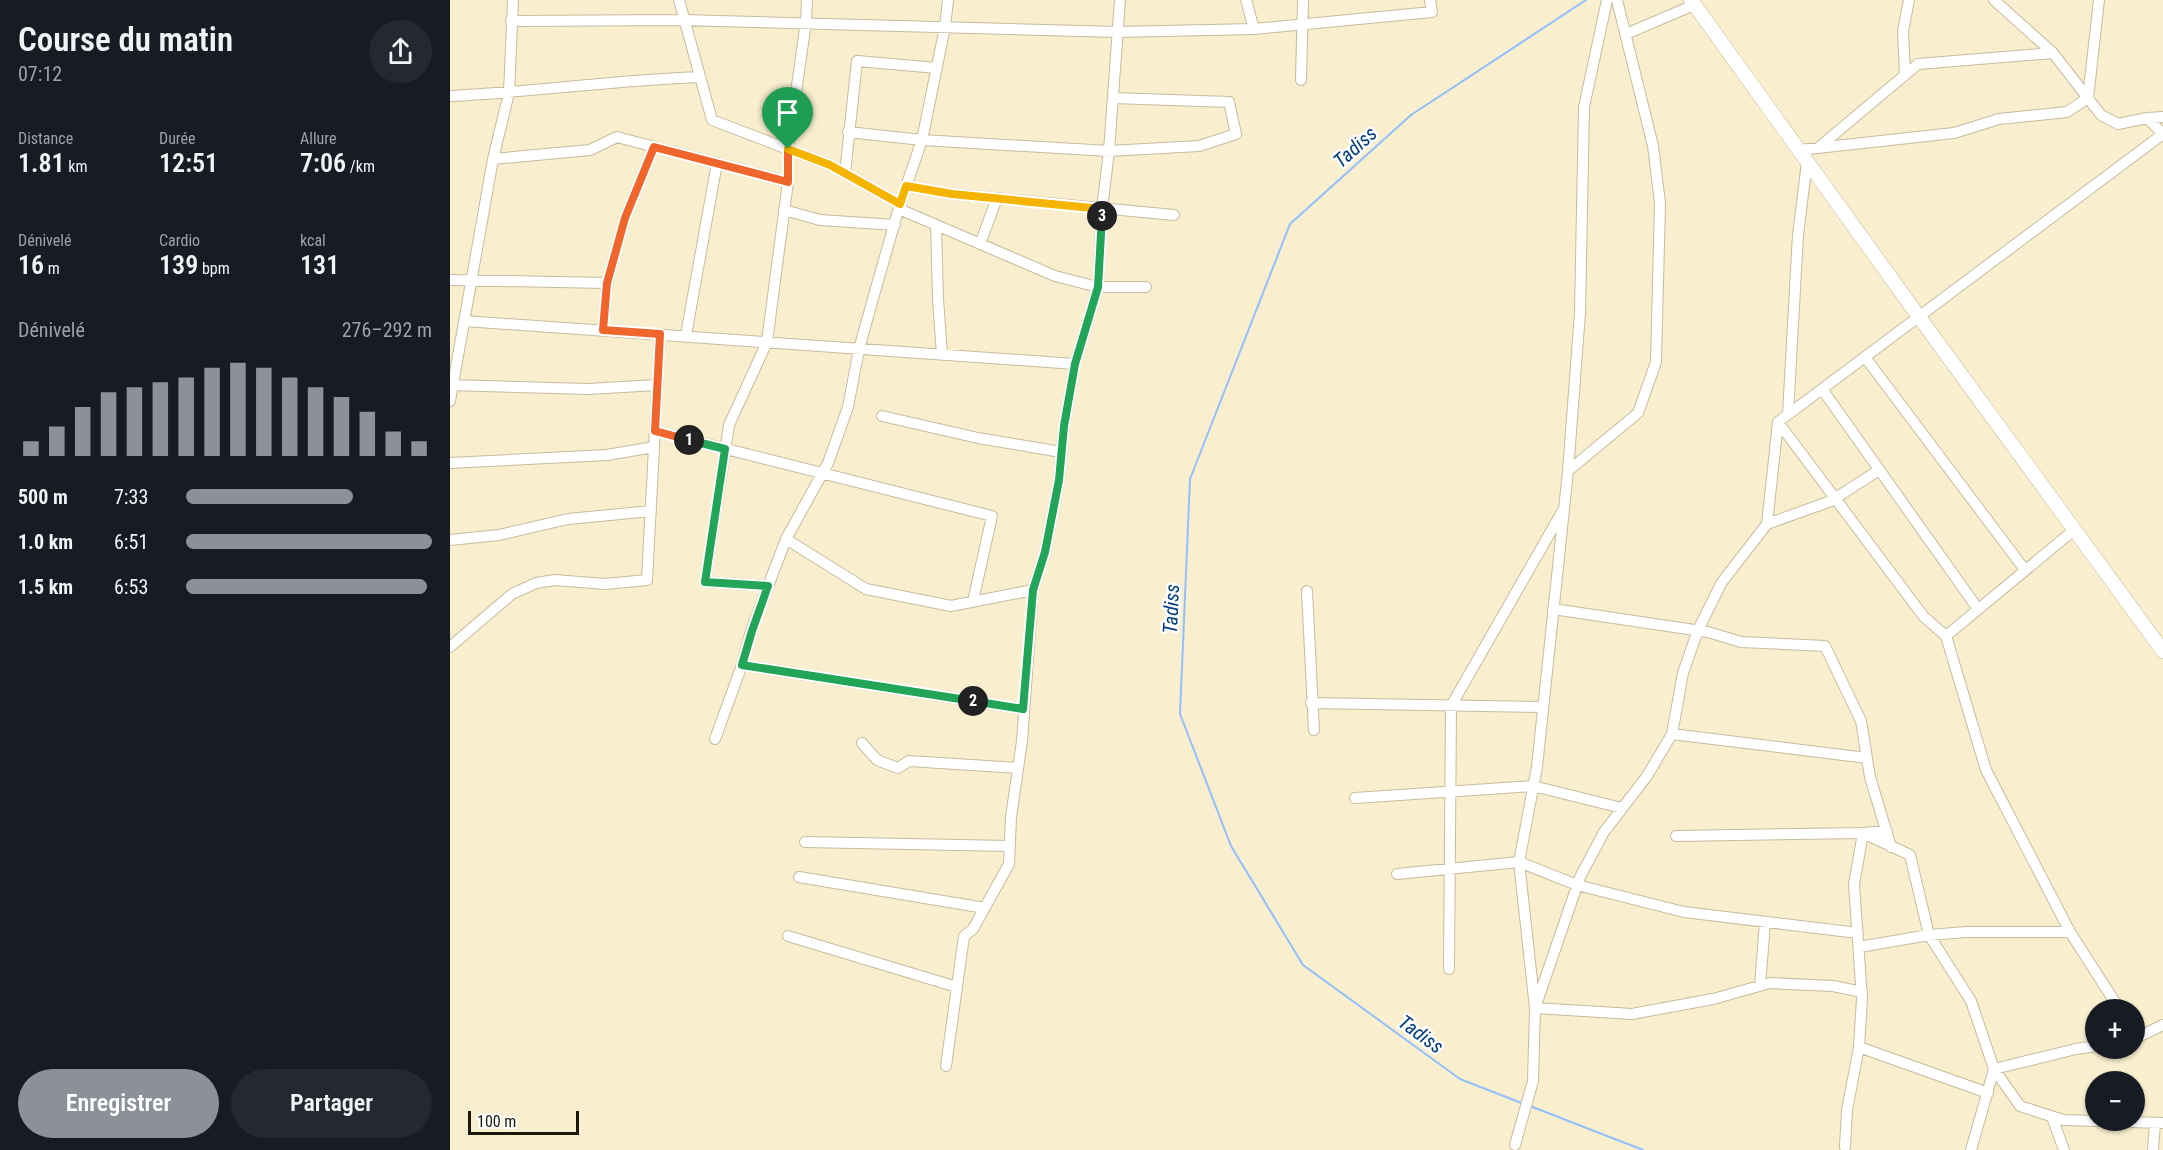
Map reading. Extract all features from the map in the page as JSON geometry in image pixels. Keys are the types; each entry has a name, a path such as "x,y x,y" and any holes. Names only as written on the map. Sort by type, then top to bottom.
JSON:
{"main road":[{"path":"1693,2 2163,651"}],"street":[{"path":"450,401 493,159 509,93 513,0"},
{"path":"679,0 712,120 830,165 936,225 1055,276 1098,287 1146,287"},
{"path":"768,586 705,582 729,425 767,342 788,182 788,149 807,0"},
{"path":"715,739 786,539 828,463 848,407 860,349 900,206 922,140 945,27 948,0"},
{"path":"946,1066 964,936 973,929 1009,864 1033,590 1045,552 1059,480 1064,426 1075,364 1098,287 1102,209 1109,151 1120,0"},
{"path":"1246,0 1254,29"},
{"path":"1301,80 1303,0"},
{"path":"511,21 806,22 1118,32 1254,29 1432,12 1430,0"},
{"path":"1515,1145 1533,1081 1535,1008 1519,862 1533,786 1543,707 1568,471 1580,313 1584,107 1607,0"},
{"path":"1568,471 1638,413 1656,362 1660,203 1653,146 1617,0"},
{"path":"1905,75 1903,31 1909,0"},
{"path":"1994,0 2053,53 2101,115 2118,124 2163,117"},
{"path":"1799,150 1954,133 1999,119 2067,112 2088,98 2099,0"},
{"path":"1626,34 1693,2"},
{"path":"1818,148 1918,64 2053,53"},
{"path":"845,173 857,61 937,68"},
{"path":"450,96 509,93 644,79 700,77"},
{"path":"848,132 922,140 1109,151 1199,146 1236,134 1229,102 1113,98"},
{"path":"1767,524 1778,422 2163,134 2147,118"},
{"path":"493,159 590,150 617,137 788,182"},
{"path":"603,330 607,283 625,218 654,147"},
{"path":"1788,414 1798,235 1807,162"},
{"path":"686,335 717,163"},
{"path":"906,186 952,194 1174,215"},
{"path":"980,244 997,198"},
{"path":"784,210 820,220 895,225"},
{"path":"936,225 942,355"},
{"path":"450,280 607,283"},
{"path":"464,321 1075,364"},
{"path":"450,647 512,594 536,583 555,579 605,584 647,580 660,334"},
{"path":"1865,357 2025,570"},
{"path":"451,386 588,389 657,385"},
{"path":"1822,389 1978,609"},
{"path":"882,416 978,438 1061,452"},
{"path":"1778,422 1924,616 1946,636 1986,770 2070,932 2113,999"},
{"path":"655,431 992,516 973,601"},
{"path":"450,463 607,455 654,447"},
{"path":"1535,1008 1576,885 1604,832 1647,776 1672,734 1683,673 1698,630 1722,582 1767,524 1835,498 1879,471"},
{"path":"1449,969 1451,706 1564,508"},
{"path":"450,540 499,535 568,519 651,510"},
{"path":"1946,636 2074,530"},
{"path":"786,539 866,589 951,606 1033,590"},
{"path":"1307,591 1314,730"},
{"path":"1553,609 1698,630 1741,642 1825,646 1861,721 1870,777 1892,847"},
{"path":"742,665 1023,709"},
{"path":"1311,703 1543,707"},
{"path":"1672,734 1867,758"},
{"path":"862,743 877,760 898,768 909,761 1018,768"},
{"path":"1354,798 1533,786 1622,808"},
{"path":"1676,836 1887,831"},
{"path":"1863,833 1910,855 1929,935 1971,1001 1995,1070 2020,1106 2063,1120 2159,1123 2153,1150"},
{"path":"1845,1147 1847,1110 1859,1047 1862,992 1854,884 1863,833"},
{"path":"806,842 1010,846"},
{"path":"1397,874 1519,862 1576,885 1684,912 1858,933"},
{"path":"799,877 985,908"},
{"path":"1760,986 1765,922"},
{"path":"1859,947 1929,935 2070,932"},
{"path":"788,936 957,987"},
{"path":"1535,1008 1632,1014 1713,999 1770,983 1833,986 1862,992"},
{"path":"2145,1033 2163,1024"},
{"path":"1859,1047 1988,1093"},
{"path":"1995,1070 2085,1047"},
{"path":"1971,1150 1995,1070"},
{"path":"2052,1117 2064,1150"}],"waterway":[{"name":"Tadiss","path":"1524,1104 1460,1079 1303,965 1231,846 1180,714 1190,479 1290,224 1411,115 1586,0"},
{"name":"Tadiss","path":"1530,1106 1643,1150"}],"route":[{"path":"654,147 788,182 788,149 830,165 900,204 906,186 952,194 1102,209 1098,287 1075,364 1064,426 1059,480 1045,552 1033,590 1023,709 742,665 768,586 705,582 725,449 655,431 660,334 603,330 607,283 625,218 654,147"}]}
